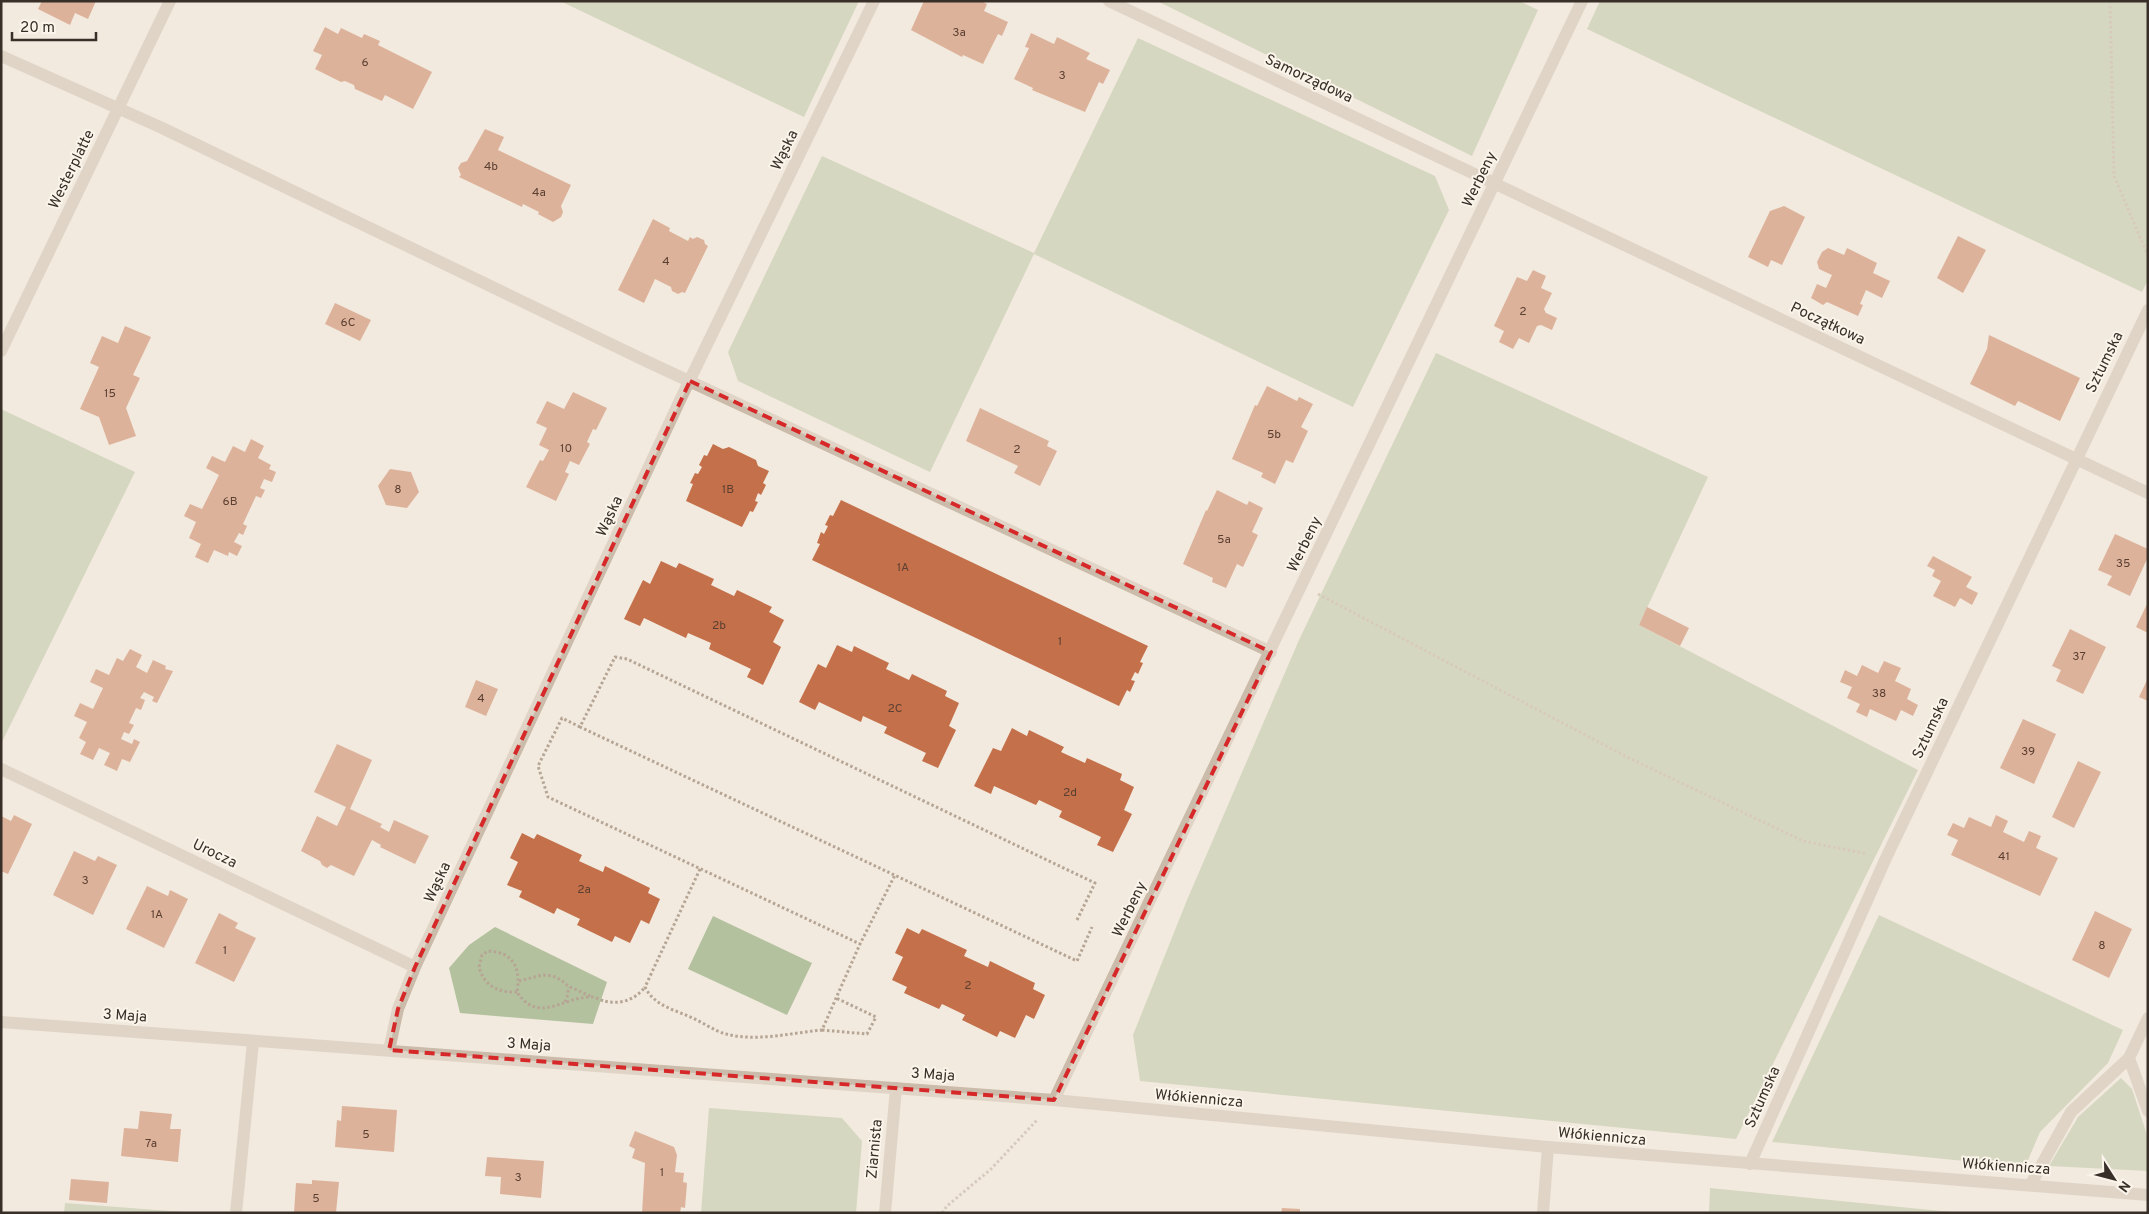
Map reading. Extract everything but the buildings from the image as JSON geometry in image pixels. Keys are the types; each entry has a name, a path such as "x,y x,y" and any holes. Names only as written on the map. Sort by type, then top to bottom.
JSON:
{"street":[{"name":"Westerplatte","path":"1,351 170,1"},
{"name":"Wąska","path":"389,1050 398,1009 415,967 690,381 874,1"},
{"name":"Samorządowa","path":"1109,1 1495,184"},
{"name":"Werbeny","path":"1054,1100 1271,652 1582,1"},
{"path":"1,56 118,110 160,127 690,381 1271,652"},
{"name":"Początkowa","path":"1495,184 2148,493"},
{"name":"Sztumska","path":"1750,1164 1886,858 2148,310"},
{"name":"Urocza","path":"1,769 415,967"},
{"path":"2031,1184 2071,1112 2129,1058 2148,1018"},
{"name":"3 Maja","path":"1,1022 1054,1100"},
{"path":"236,1213 253,1042"},
{"path":"2129,1058 2148,1111"},
{"name":"Ziarnista","path":"885,1213 896,1088"},
{"name":"Włókiennicza","path":"1054,1100 1548,1148 2031,1184 2148,1195"},
{"path":"1543,1213 1548,1148"}],"path":[{"path":"2110,1 2114,176 2148,256"},
{"path":"1302,586 1629,758 1803,841 1886,858"},
{"path":"580,727 615,657 627,659 1095,884 1077,920"},
{"path":"860,944 548,797 538,766 562,718 1077,961 1092,927"},
{"path":"519,981 542,975 553,976 568,986 606,1002 623,1002 638,996 645,987 700,869"},
{"path":"822,1030 860,944 895,875"},
{"path":"517,992 503,993 485,981 479,967 482,955 488,951 503,954 515,964 519,981 517,992 524,1003 535,1008 590,996"},
{"path":"564,1003 568,994 568,986"},
{"path":"645,987 648,993 665,1008 725,1034 752,1037 822,1030 867,1034 876,1017 836,998"},
{"path":"942,1213 947,1206 991,1169 1054,1100"}],"highlighted area":[{"path":"690,381 1271,652 1054,1100 389,1050 398,1009 415,967"}],"green space":[{"path":"560,1 859,1 804,117"},
{"path":"1157,1 1519,1 1538,10 1472,156"},
{"path":"1600,1 2148,1 2148,280 2142,292 1587,29"},
{"path":"1138,38 1435,176 1449,210 1353,407 1034,254 930,472 738,381 728,352 822,156 1034,253"},
{"path":"1436,353 1708,477 1639,625 1918,770 1736,1139 1140,1081 1133,1035 1187,900 1299,640"},
{"path":"1,409 135,472 2,742 1,742"},
{"path":"1879,915 2123,1030 2108,1063 2040,1132 2025,1167 1772,1142"},
{"path":"713,916 812,963 787,1015 688,969"},
{"path":"495,927 607,982 593,1024 460,1013 449,968 469,945"},
{"path":"2121,1078 2132,1089 2147,1135 2148,1171 2049,1166 2078,1117"},
{"path":"709,1108 842,1118 862,1141 856,1213 701,1213"},
{"path":"1710,1188 1961,1213 1709,1213"},
{"path":"65,1203 197,1213 64,1213"}]}
